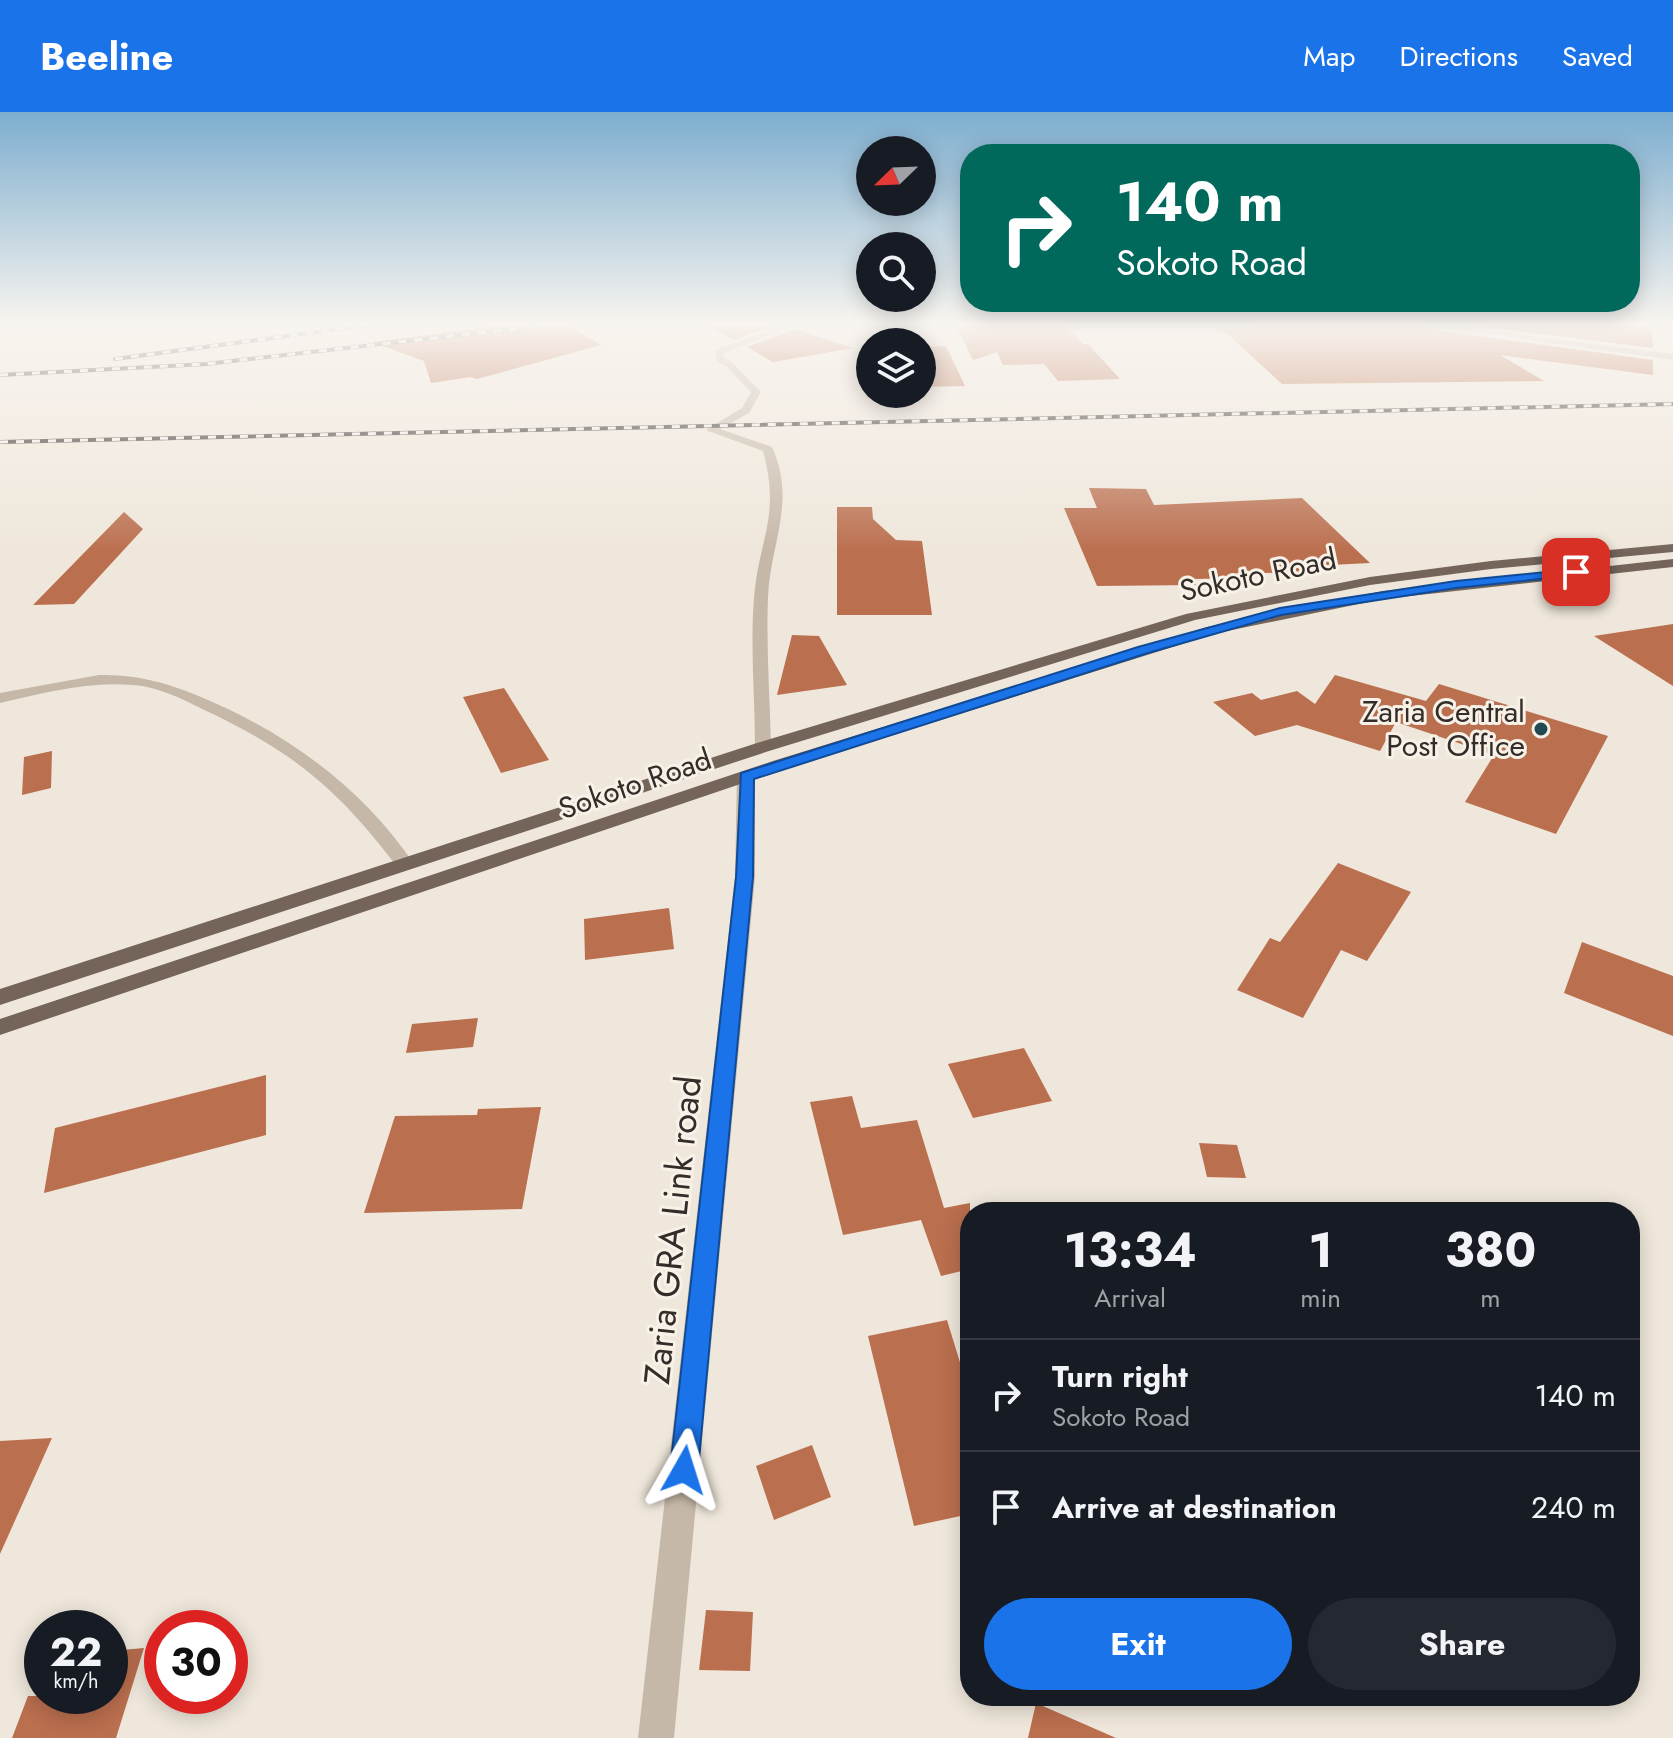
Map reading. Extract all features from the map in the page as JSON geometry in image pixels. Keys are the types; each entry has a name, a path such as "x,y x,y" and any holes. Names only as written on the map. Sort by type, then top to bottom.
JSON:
{"main road":[{"name":"Sokoto Road","path":"0,997 763,747 1123,637 1260,599 1451,570 1673,548"},
{"name":"Sokoto Road","path":"0,1027 746,776 1143,650 1280,612 1456,584 1673,563"}],"street":[{"path":"754,401 744,411 711,430 768,449 777,481 774,535 761,596 763,747"},
{"path":"0,698 64,683 135,680 160,685 279,740 324,774 366,814 405,864"},
{"name":"Zaria GRA Link road","path":"656,1738 745,877 746,776"}],"building":[{"path":"1089,488 1146,489 1154,505 1302,498 1370,563 1310,566 1315,571 1246,574 1249,578 1192,579 1196,585 1097,586 1064,508 1097,508"},
{"path":"837,507 872,507 873,519 896,540 922,541 932,615 837,615"},
{"path":"124,512 143,529 74,604 33,605"},
{"path":"1673,624 1673,686 1594,636"},
{"path":"792,635 819,636 847,685 777,695"},
{"path":"1335,675 1426,701 1439,684 1608,736 1556,834 1465,802 1494,755 1396,722 1380,751 1297,725 1255,736 1213,702 1252,693 1261,700 1297,691 1315,704"},
{"path":"504,688 549,760 501,773 463,697"},
{"path":"52,751 51,788 22,795 24,757"},
{"path":"1338,863 1411,892 1367,961 1341,950 1303,1018 1237,990 1270,938 1280,942"},
{"path":"669,908 674,949 585,960 584,919"},
{"path":"1582,942 1673,976 1673,1036 1564,993"},
{"path":"478,1018 473,1047 406,1053 412,1024"},
{"path":"1024,1048 1052,1101 973,1118 948,1064"},
{"path":"266,1075 266,1135 44,1193 55,1128"},
{"path":"852,1096 861,1128 917,1120 944,1208 960,1205 960,1271 941,1276 921,1220 843,1235 810,1102"},
{"path":"541,1107 522,1209 364,1213 395,1116 477,1115 478,1109"},
{"path":"1199,1143 1237,1145 1246,1178 1207,1177"},
{"path":"947,1320 960,1362 960,1516 914,1526 868,1336"},
{"path":"52,1438 0,1554 0,1441"},
{"path":"812,1445 831,1497 774,1520 756,1466"},
{"path":"706,1610 753,1612 750,1671 699,1670"},
{"path":"144,1648 128,1699 128,1649"},
{"path":"24,1706 24,1714 123,1714 116,1738 12,1738"},
{"path":"1035,1706 1043,1706 1116,1738 1028,1738"}],"railway":[{"path":"0,442 1673,404"}],"place":[{"name":"Zaria Central Post Office","path":"1541,729"}],"route":[{"path":"684,1470 745,877 746,776 1143,650 1280,612 1456,584 1576,572"}]}
